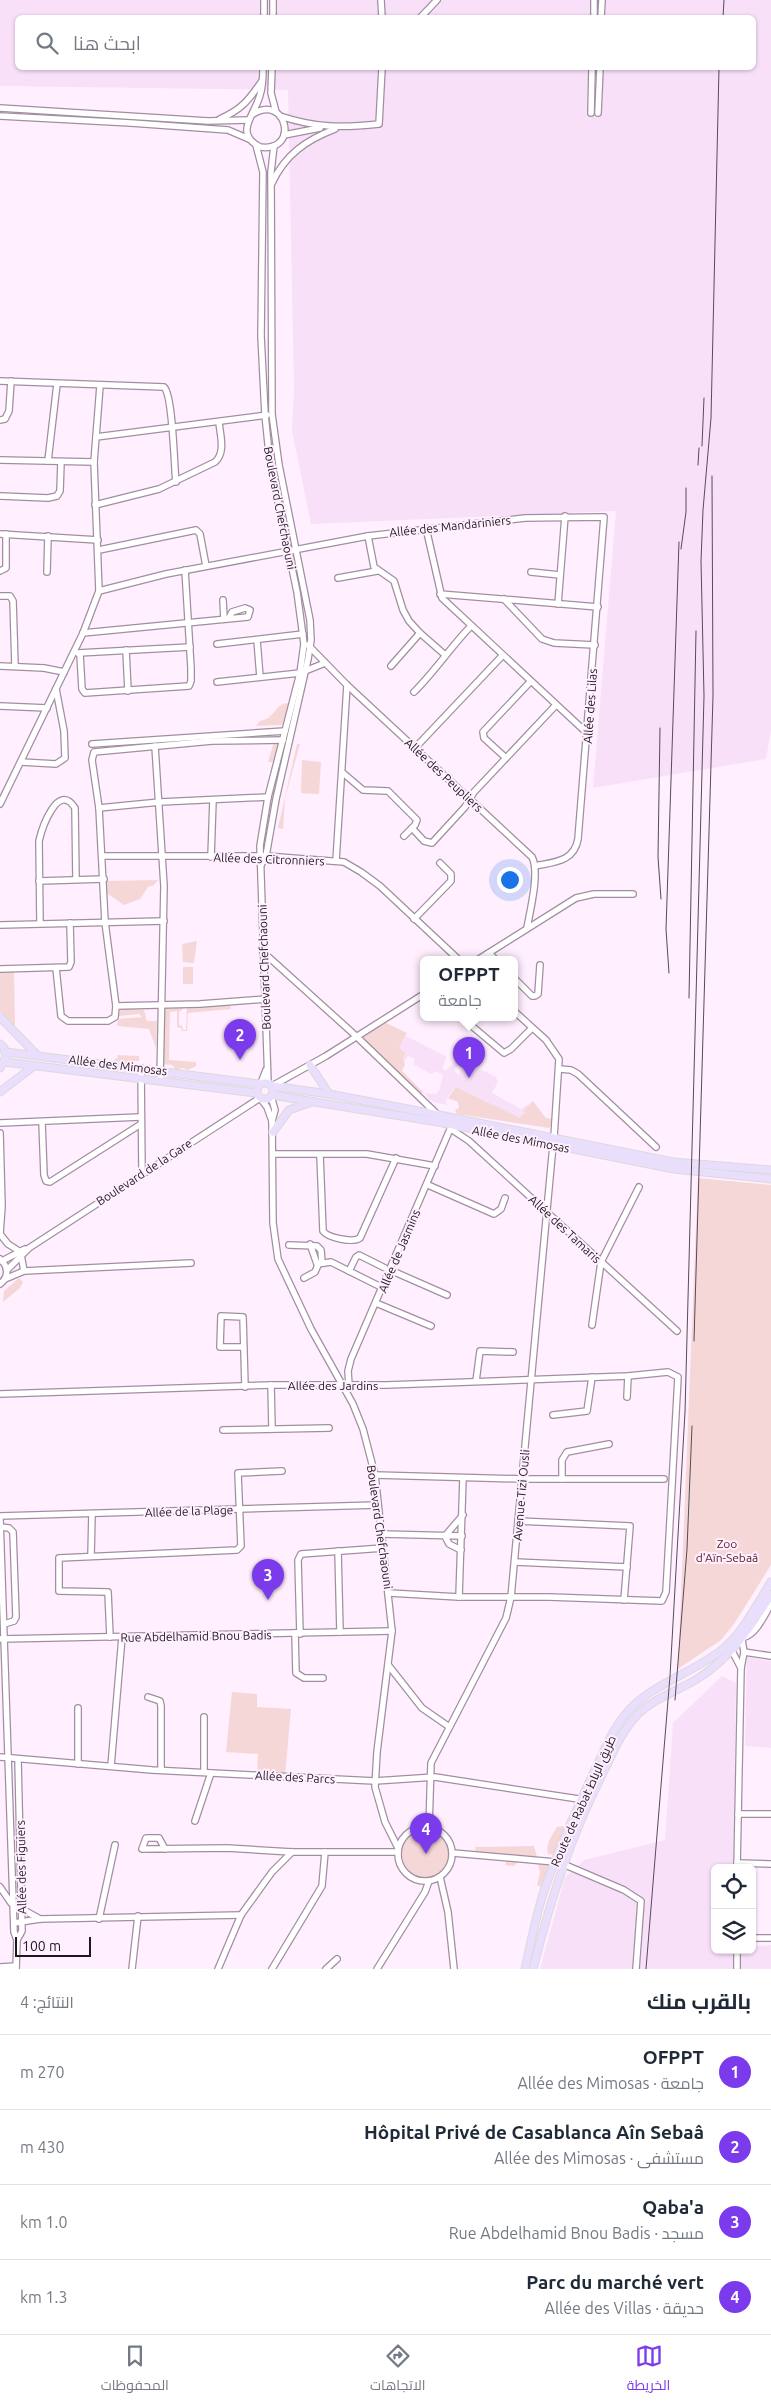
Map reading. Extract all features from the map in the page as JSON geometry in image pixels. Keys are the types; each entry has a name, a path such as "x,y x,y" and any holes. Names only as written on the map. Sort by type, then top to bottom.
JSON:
{"main road":[{"path":"0,1017 36,1054"},
{"path":"0,1044 6,1052 2,1064"},
{"name":"Allée des Mimosas","path":"6,1052 36,1054 266,1084 329,1094 438,1119 452,1124 673,1162 771,1170"},
{"name":"Allée des Mimosas","path":"2,1064 141,1077 259,1096 267,1099 272,1095 438,1119"},
{"path":"310,1065 329,1094"},
{"path":"0,1092 34,1066"},
{"path":"266,1084 272,1095"},
{"path":"259,1096 266,1084"},
{"path":"273,1132 289,1110 316,1101"},
{"name":"Allée des Mimosas","path":"554,1141 674,1169 771,1179"},
{"name":"Route de Rabat طريق الرباط","path":"525,1969 540,1903 555,1862 581,1799 611,1738 625,1715 649,1693 701,1664 724,1648 738,1633 771,1582"},
{"name":"Route de Rabat طريق الرباط","path":"533,1969 549,1903 563,1864 590,1800 620,1740 638,1715 658,1699 707,1672 732,1651 743,1638 771,1595"}],"street":[{"path":"264,0 264,15"},
{"path":"273,0 273,15"},
{"path":"382,0 382,15"},
{"path":"423,15 437,0"},
{"path":"594,0 594,15"},
{"path":"601,15 602,0"},
{"path":"249,139 247,126 260,96 263,70"},
{"path":"0,116 228,130 249,139 256,145 266,148 274,146 284,135 285,127 278,114 271,93 272,70"},
{"path":"284,135 322,127 379,124 382,70"},
{"path":"591,114 592,70"},
{"path":"598,113 600,70"},
{"path":"218,120 236,112 248,102 263,79"},
{"path":"0,108 218,120 251,117 264,110 322,127"},
{"path":"272,185 286,160 300,147 317,136 339,127"},
{"name":"Boulevard Chefchaouni","path":"256,145 263,172 261,336 265,415 270,463 304,634 303,673 266,856 261,865"},
{"name":"Boulevard Chefchaouni","path":"266,1084 266,999 261,865 259,856 268,797 282,740 311,646 310,620 279,465 272,414 272,185 274,146"},
{"path":"0,381 164,387 168,393 176,482"},
{"path":"0,420 5,418 9,411 11,381"},
{"path":"48,461 57,384"},
{"path":"0,804 69,661 77,653 99,591 99,550 94,462 100,386"},
{"path":"96,437 272,414"},
{"path":"95,505 150,491 176,482 215,462 222,450 219,422"},
{"path":"0,460 94,462"},
{"path":"0,496 48,498 57,496 60,491 61,462"},
{"path":"558,604 565,516"},
{"name":"Allée des Mandariniers","path":"99,591 185,570 368,536 426,528 565,516 604,517"},
{"name":"Allée des Lilas","path":"535,866 566,859 577,847 588,734 604,517"},
{"path":"426,528 440,594 470,627 588,734"},
{"path":"99,550 196,530 200,534 206,566"},
{"path":"0,571 6,568 3,534 98,540"},
{"path":"47,572 48,536"},
{"path":"368,536 372,564 377,571 394,581 406,615 420,633 444,654"},
{"path":"77,653 81,665 82,689 85,693 189,686 192,678 185,570"},
{"path":"338,578 377,571"},
{"path":"531,572 560,575"},
{"path":"440,594 598,607"},
{"path":"0,596 8,596 14,601 15,666"},
{"path":"504,599 542,639 554,643 595,645"},
{"path":"83,633 226,619 223,600"},
{"path":"414,692 434,671 444,654 470,627"},
{"path":"391,666 420,633"},
{"path":"217,644 304,634"},
{"path":"257,640 260,677"},
{"path":"304,644 311,646"},
{"name":"Allée des Peupliers","path":"311,646 325,663 348,685 529,853 535,866"},
{"path":"77,653 190,647"},
{"path":"126,650 128,691"},
{"path":"415,748 502,656"},
{"path":"69,661 81,665"},
{"path":"217,682 303,673 315,665 325,663"},
{"path":"0,666 44,668 64,672"},
{"path":"506,758 484,738 483,732 530,682"},
{"path":"336,861 348,685"},
{"path":"20,762 56,764 65,758 64,731 56,689"},
{"path":"412,828 424,841 432,843 465,807 470,798 556,705"},
{"path":"0,706 47,708"},
{"path":"92,744 285,730"},
{"path":"56,968 61,1016 63,1019 68,1021 108,1021 115,1017 116,1006 105,922 99,808 92,760 94,752 212,741 282,740"},
{"path":"155,746 164,886 160,1080"},
{"path":"343,772 363,790 384,790 390,792 416,818 412,828 404,836"},
{"path":"99,808 160,802 268,797"},
{"path":"211,857 213,800"},
{"path":"40,923 38,854 42,828 52,808 62,801 69,802 76,808 76,879"},
{"name":"Allée des Citronniers","path":"103,856 266,856 336,861 350,864 455,956"},
{"path":"414,919 452,878 448,869 440,863"},
{"path":"526,928 531,910 535,866"},
{"path":"39,881 104,879"},
{"path":"484,956 576,898 594,894 633,894"},
{"path":"0,925 164,921"},
{"path":"0,968 67,968 71,964 70,923"},
{"path":"263,952 356,1036 438,1119"},
{"path":"489,953 492,956"},
{"path":"518,982 532,996 538,994 540,965"},
{"path":"266,1084 310,1065 420,996"},
{"path":"116,1006 266,999"},
{"path":"466,1021 504,1053 511,1049 532,1028 518,1016"},
{"name":"Avenue Tizi Ousli","path":"429,1827 429,1776 431,1762 448,1726 506,1618 511,1597 560,1069 559,1059 546,1040 532,1028"},
{"path":"141,1068 142,1173"},
{"path":"560,1069 572,1070 578,1074 656,1147"},
{"name":"Boulevard Chefchaouni","path":"272,1095 275,1110 272,1121"},
{"name":"Boulevard Chefchaouni","path":"259,1096 267,1107 272,1121 273,1223 278,1259 311,1329 342,1384 363,1429 375,1475 392,1631 375,1781 382,1812 398,1850"},
{"name":"Boulevard de la Gare","path":"1,1260 29,1248 259,1096"},
{"path":"0,1123 140,1117"},
{"path":"42,1122 44,1175 46,1181 50,1182 141,1124"},
{"name":"Allée de Jasmins","path":"349,1385 348,1371 351,1359 383,1288 388,1269 428,1185 452,1124"},
{"name":"Allée des Tamaris","path":"452,1124 677,1330"},
{"path":"0,1133 2,1206 0,1234 8,1244 20,1253 24,1271"},
{"path":"272,1154 367,1154 435,1166"},
{"path":"320,1155 323,1231 327,1236 353,1241 360,1238 396,1158"},
{"path":"428,1185 494,1214 501,1209 505,1198"},
{"path":"592,1325 601,1262 639,1187"},
{"path":"289,1245 310,1244 315,1262 320,1264 331,1262 383,1288"},
{"name":"Boulevard de la Gare","path":"7,1270 20,1253"},
{"path":"349,1271 356,1257 360,1255 447,1295"},
{"path":"1,1260 7,1270 5,1280"},
{"path":"0,1284 24,1271 191,1263"},
{"path":"304,1278 315,1272 320,1264"},
{"path":"376,1303 431,1326"},
{"path":"244,1347 220,1347 221,1316 242,1316 244,1347 244,1387"},
{"path":"476,1381 480,1351 513,1352"},
{"name":"Allée des Jardins","path":"0,1394 628,1376 666,1372 676,1375 678,1381 666,1596 660,1602 624,1600"},
{"path":"627,1397 628,1376"},
{"path":"553,1415 587,1411 592,1377"},
{"path":"271,1385 272,1428"},
{"path":"223,1430 329,1428"},
{"path":"562,1479 562,1460 567,1452 609,1444"},
{"path":"110,1637 108,1592 59,1592 59,1558 237,1550 241,1546 238,1473 282,1471"},
{"path":"375,1475 522,1479 664,1479"},
{"path":"460,1597 464,1478"},
{"name":"Allée de la Plage","path":"0,1518 378,1505"},
{"path":"91,1556 92,1514"},
{"path":"445,1536 463,1515"},
{"name":"Allée des Figuiers","path":"0,1518 4,1624 2,1639 9,1759 14,1923 17,1940"},
{"path":"389,1593 460,1597 624,1600 630,1526 518,1521"},
{"path":"0,1527 9,1528 13,1532 15,1574 16,1617 14,1621 4,1624"},
{"path":"381,1534 462,1536"},
{"path":"445,1536 449,1544 461,1550"},
{"path":"323,1678 304,1678 296,1674 299,1557 305,1552 383,1548"},
{"path":"338,1550 340,1632"},
{"path":"515,1562 627,1567"},
{"path":"737,1864 743,1638 754,1630 771,1604"},
{"name":"Rue Abdelhamid Bnou Badis","path":"2,1639 392,1631"},
{"path":"111,1766 122,1637"},
{"path":"732,1651 741,1668"},
{"path":"744,1652 771,1656"},
{"path":"389,1666 422,1708 448,1726"},
{"path":"148,1697 160,1701 161,1706 161,1770"},
{"path":"78,1708 78,1764"},
{"path":"196,1821 207,1772 204,1717"},
{"name":"Allée des Parcs","path":"0,1757 18,1760 161,1770 375,1781 429,1776 590,1800"},
{"name":"Allée des Figuiers","path":"17,1940 21,1934 22,1923 18,1760"},
{"path":"738,1814 771,1814"},
{"path":"429,1827 437,1829 448,1838 453,1853 452,1862 440,1878 429,1881 413,1879 406,1874 398,1860 398,1850 406,1835 417,1828 429,1827"},
{"path":"390,1831 406,1835"},
{"path":"99,1918 115,1845"},
{"path":"165,1849 227,1848 292,1852 398,1850"},
{"path":"218,1969 241,1915 272,1872 292,1852"},
{"path":"272,1969 322,1886 325,1852"},
{"path":"453,1853 555,1862"},
{"path":"563,1864 634,1895 641,1901 636,1969"},
{"path":"756,1865 771,1864"},
{"path":"440,1878 448,1912 454,1969"},
{"path":"377,1969 425,1892 429,1881"},
{"path":"0,1887 3,1897 14,1906 40,1919"},
{"path":"3,1897 14,1897"},
{"path":"14,1923 40,1919 241,1915"},
{"path":"132,1969 138,1916"},
{"path":"756,1938 771,1938"},
{"path":"0,1967 16,1967 17,1940"},
{"path":"736,1969 737,1954"},
{"path":"326,1969 337,1960"}],"shaded area":[{"path":"0,0 771,0 771,730 766,759 593,788 616,511 311,524 292,431 294,390 288,90 0,86"},
{"path":"406,1036 447,1057 442,1068 446,1071 454,1062 458,1065 454,1071 459,1075 465,1062 496,1077 498,1082 492,1093 521,1109 533,1101 524,1110 528,1113 520,1118 514,1116 456,1087 448,1096 446,1102 448,1105 436,1103 429,1099 424,1093 436,1094 439,1091 443,1075 435,1071 431,1074 413,1064 415,1059 408,1056 405,1061 403,1059 399,1048"},
{"path":"747,1657 771,1661 771,1748 745,1746"},
{"path":"722,1676 736,1683 733,1864 711,1864 711,1954 756,1954 756,1947 771,1945 771,1969 540,1969 565,1877 584,1860 665,1840 673,1723"}],"green space":[{"path":"285,703 289,704 282,725 256,726 260,721 269,718"},
{"path":"279,740 274,762 268,762 274,742"},
{"path":"297,744 300,744 285,798 283,829 278,828"},
{"path":"302,760 321,762 319,794 301,793"},
{"path":"158,880 154,885 148,887 140,899 124,905 105,892 106,881"},
{"path":"197,941 194,963 183,962 182,944"},
{"path":"183,967 193,967 193,984 183,984"},
{"path":"14,971 15,1026 2,1016 0,1011 0,972"},
{"path":"230,1003 231,1009 188,1013 187,1031 182,1031 181,1028 177,1027 177,1011 170,1012 169,1060 196,1062 196,1066 188,1070 182,1068 176,1070 172,1065 163,1064 164,1008 184,1008 179,1012 179,1025 182,1026 183,1030 186,1030 187,1007"},
{"path":"121,1008 144,1010 147,1021 157,1021 156,1048 149,1029 117,1026 118,1019 142,1017 139,1014 119,1016"},
{"path":"384,1022 407,1033 399,1048 405,1053 403,1059 405,1064 402,1071 424,1093 415,1092 365,1042 363,1035"},
{"path":"117,1055 139,1056 139,1061 135,1061 133,1065 120,1061 116,1062 114,1059 118,1058"},
{"path":"456,1087 520,1118 523,1114 527,1114 523,1111 533,1101 546,1118 554,1119 549,1128 457,1114 455,1110 459,1108 458,1102 448,1098"},
{"name":"Zoo d'Aïn-Sebaâ","path":"698,1178 771,1185 771,1565 734,1624 721,1640 678,1669"},
{"path":"19,1278 23,1282 20,1288 3,1302 4,1291"},
{"path":"232,1692 257,1694 257,1707 291,1709 285,1776 257,1773 258,1754 226,1752"},
{"path":"563,1826 565,1828 553,1855 548,1854 547,1847 551,1837 557,1827"},
{"path":"421,1830 431,1830 443,1837 450,1849 450,1859 443,1871 431,1878 421,1878 413,1874 406,1867 402,1859 402,1849 406,1841 413,1834"},
{"path":"534,1846 537,1857 476,1853 475,1847"},
{"path":"507,1859 551,1863 542,1888 537,1885 540,1873 538,1864 518,1862 514,1866 505,1865"}],"railway":[{"path":"723,15 724,0"},
{"path":"646,1969 670,1676 685,1412 704,696 701,561 703,510 711,418 719,70"},
{"path":"702,446 704,398"},
{"path":"698,465 699,448"},
{"path":"694,1341 713,696 712,476"},
{"path":"681,549 686,512 686,488"},
{"path":"669,973 666,929 679,542"},
{"path":"689,998 696,631"},
{"path":"660,728 658,857 661,899"},
{"path":"675,1700 687,1549 692,1426"}],"place":[{"name":"Hôpital Privé de Casablanca Aîn Sebaâ","path":"240,1060"},
{"name":"OFPPT","path":"469,1078"},
{"name":"Qaba'a","path":"268,1600"},
{"name":"Parc du marché vert","path":"426,1854"}]}
